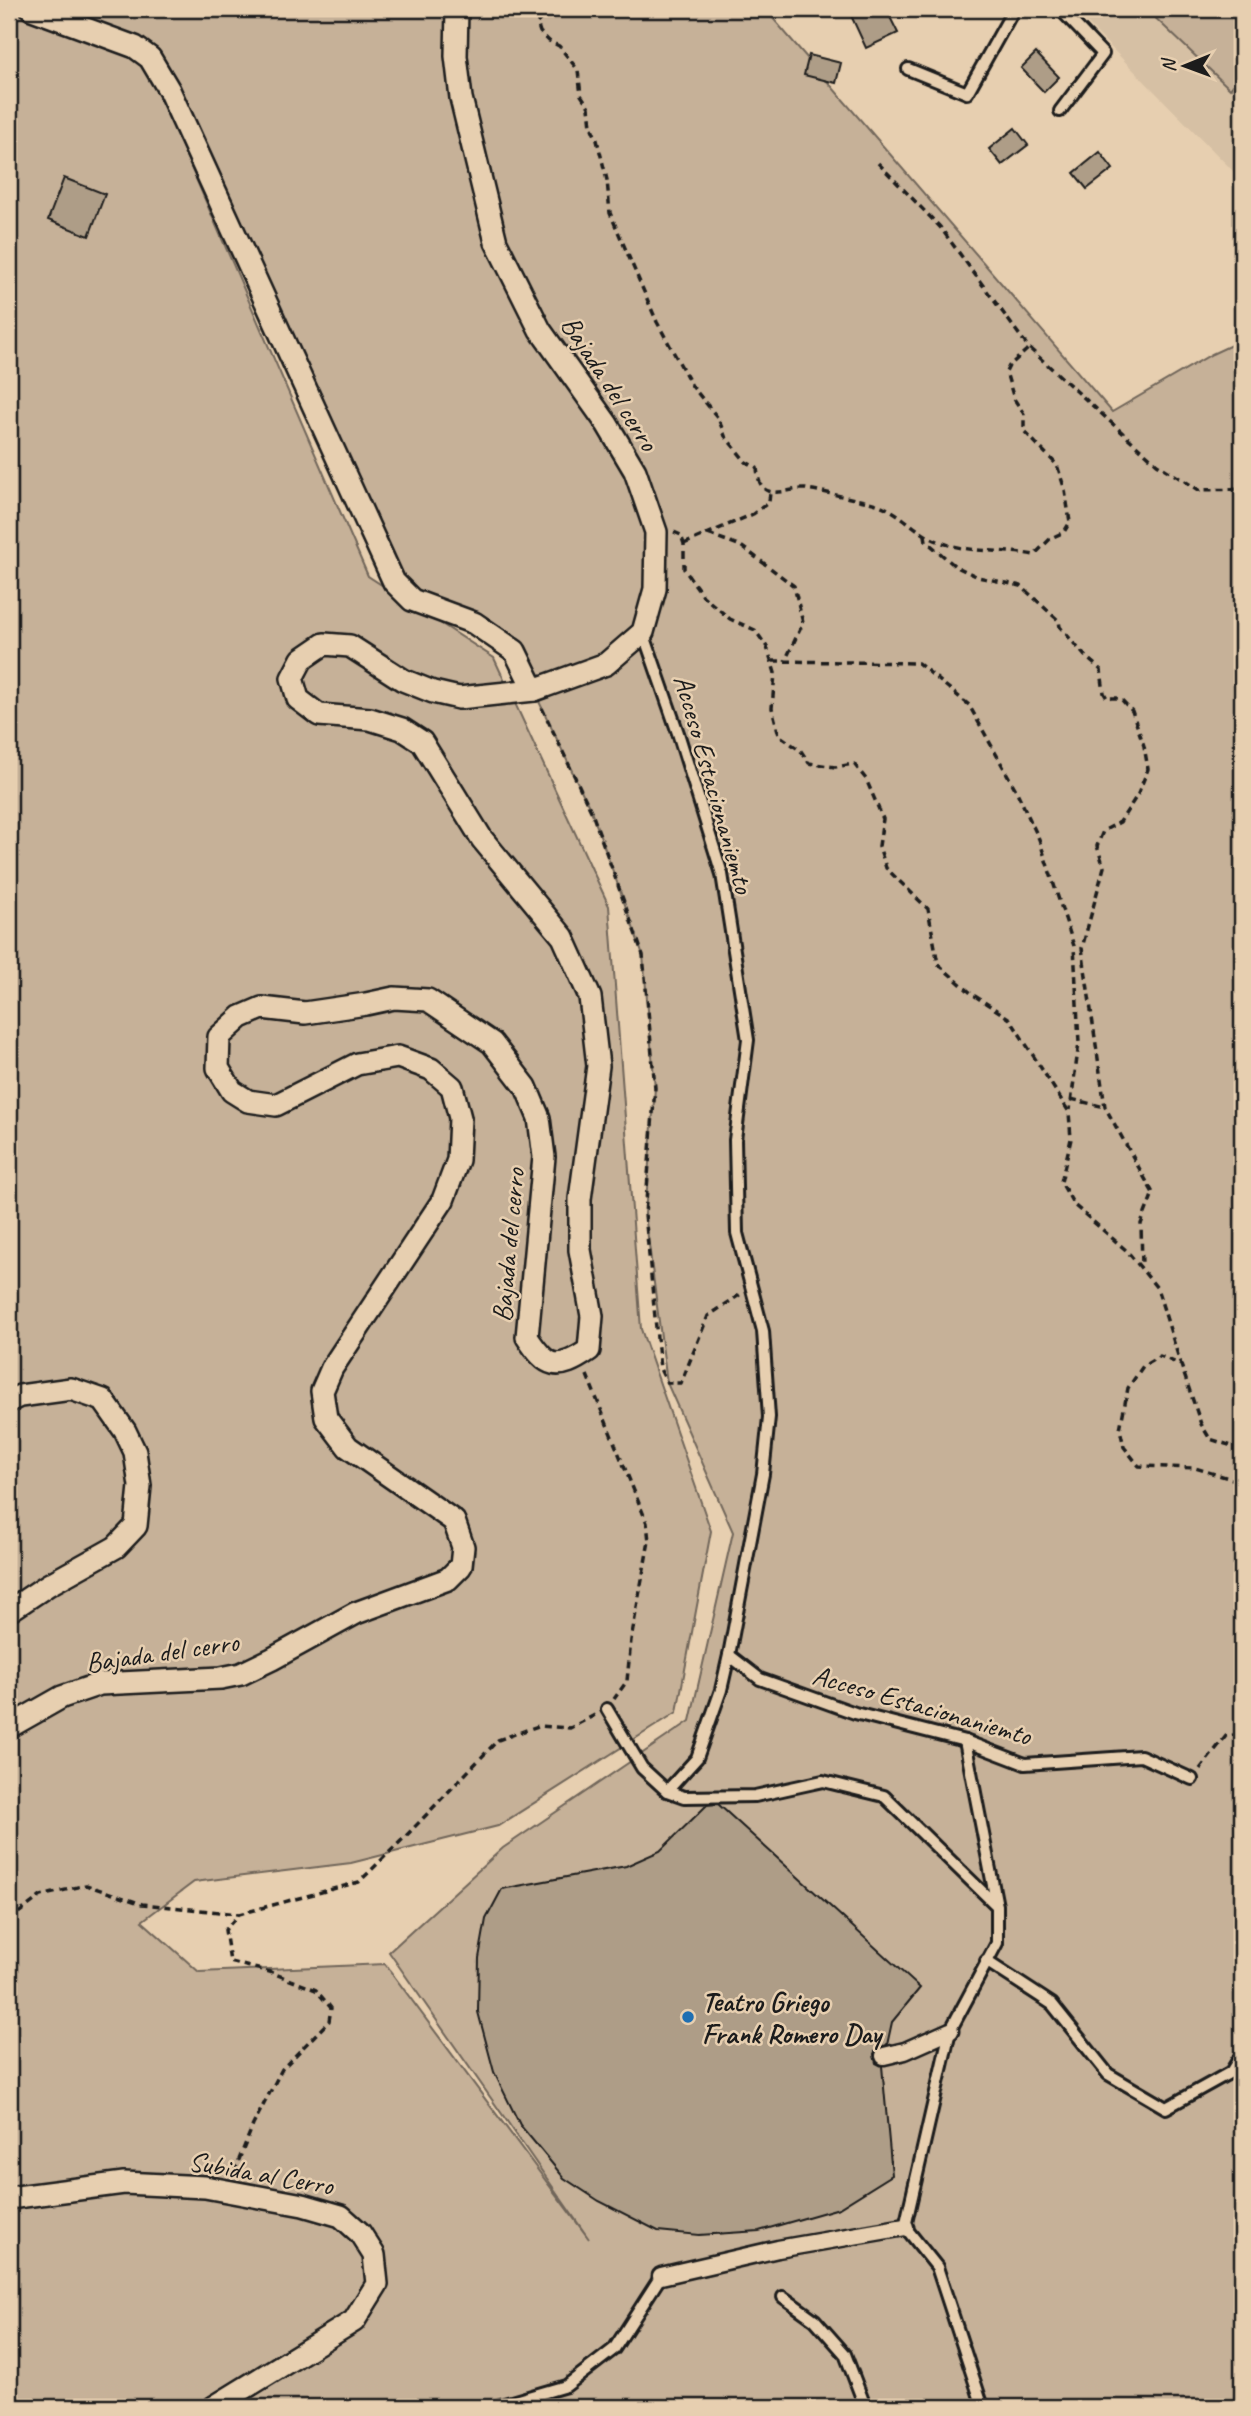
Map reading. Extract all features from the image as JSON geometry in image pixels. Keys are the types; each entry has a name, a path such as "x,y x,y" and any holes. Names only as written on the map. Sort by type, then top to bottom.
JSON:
{"street":[{"path":"33,9 135,47 150,58 169,90 394,582 412,600 474,623 515,651 534,690"},
{"name":"Bajada del cerro","path":"457,9 456,56 461,97 496,242 540,330 607,424 635,471 656,532 655,589 643,632"},
{"path":"580,1357 589,1350 592,1316 580,1250 580,1199 598,1066 590,997 563,937 482,838 422,742 402,729 370,719 319,715 298,699 292,678 302,659 324,645 337,645 350,646 403,680 433,692 459,698 534,690 606,664 643,632"},
{"name":"Bajada del cerro","path":"9,1727 61,1697 100,1684 221,1678 241,1674 356,1613 448,1579 461,1566 463,1547 454,1521 348,1447 326,1418 322,1391 332,1368 443,1200 458,1160 460,1118 452,1087 431,1069 398,1057 357,1064 276,1105 248,1101 232,1091 218,1068 219,1037 241,1017 262,1008 304,1013 394,998 428,1000 492,1043 526,1087 539,1118 544,1157 527,1337 540,1357 557,1365 580,1357"},
{"path":"9,1401 20,1396 71,1390 103,1400 125,1430 135,1452 141,1486 136,1526 116,1547 48,1585 9,1611"},
{"path":"884,2056 905,2051 950,2031"},
{"name":"Subida al Cerro","path":"9,2198 124,2183 205,2187 303,2205 341,2216 360,2233 374,2256 377,2284 354,2321 214,2407"},
{"path":"661,2276 778,2249 905,2227"}],"lane":[{"path":"908,69 967,93 1014,9"},
{"path":"1060,9 1103,54 1060,111"},
{"name":"Acceso Estacionaniemto","path":"643,632 722,874 748,1040 735,1140 737,1233 763,1331 769,1418 763,1474 718,1701 697,1758 667,1791"},
{"name":"Acceso Estacionaniemto","path":"729,1656 760,1679 855,1713 965,1741 1025,1764 1141,1756 1192,1779"},
{"path":"607,1709 642,1768 667,1791 684,1797 755,1796 823,1782 884,1796 997,1906"},
{"path":"965,1741 997,1906 998,1943 950,2031 905,2227 937,2267 983,2407"},
{"path":"986,1961 1052,2004 1108,2074 1166,2108 1231,2072 1242,2054"},
{"path":"494,2407 566,2386 614,2349 661,2276"},
{"path":"783,2297 815,2320 845,2354 863,2401 862,2407"}],"path":[{"path":"550,9 537,23 540,32 559,46 578,70 581,95 589,107 591,126 607,180 610,213 657,322 692,386 723,426 725,436 746,462 757,468 758,478 764,489 770,492 804,489 873,503 901,515 925,534 967,551 1005,550 1034,555 1051,538 1064,531 1070,522 1066,489 1057,465 1024,431 1024,414 1014,399 1006,372 1029,348"},
{"path":"878,163 940,227 1029,348 1157,464 1199,490 1242,489"},
{"path":"684,544 753,514 769,502 770,492"},
{"path":"656,532 676,532 681,535 684,544 684,569 703,596 730,619 755,630 767,647 775,673 772,708 779,735 801,751 809,763 835,766 854,764 866,779 883,819 879,846 886,868 928,909 938,964 972,994 1010,1018 1069,1112"},
{"path":"708,534 741,546 794,586 803,623 785,661"},
{"path":"925,534 926,541 955,566 978,577 1021,586 1059,621 1060,627 1101,670 1104,693 1108,698 1121,698 1132,711 1144,746 1148,769 1138,794 1119,822 1103,831 1097,846 1104,867 1082,948 1105,1107 1153,1193 1141,1224 1142,1268"},
{"path":"773,661 918,663 969,705 1016,790 1039,839 1074,946 1079,1044 1069,1112 1071,1139 1060,1182 1074,1205 1127,1251 1157,1288 1201,1424 1210,1439 1232,1446 1242,1446"},
{"path":"534,690 592,813 643,955 656,1088 645,1214 660,1369 667,1383 681,1384 708,1316 751,1287"},
{"path":"1074,946 1082,948"},
{"path":"1071,1099 1105,1107"},
{"path":"1181,1365 1160,1356 1143,1366 1128,1388 1120,1429 1124,1447 1139,1466 1195,1468 1242,1482"},
{"path":"9,1920 41,1896 86,1885 142,1904 239,1914 359,1882 498,1740 538,1726 570,1728 607,1709 626,1681 649,1541 647,1524 580,1357"},
{"path":"1192,1779 1226,1735 1242,1734"},
{"path":"227,2191 253,2125 282,2069 329,2021 331,2008 316,1990 270,1972 230,1962 225,1930 239,1914"}],"shaded area":[{"path":"9,9 765,9 1112,412 1212,354 1242,340 1242,2407 9,2407","holes":["145,61 394,582 515,651 592,813 643,955 655,1088 645,1214 667,1383 733,1532 690,1721 503,1848 389,1952 589,2239 385,1964 199,1972 142,1921 194,1882 351,1863 498,1826 677,1712 711,1531 641,1329 609,906 494,658 368,576"]},
{"path":"1073,9 1242,9 1242,180"},
{"path":"1146,9 1242,9 1242,75 1230,89"}],"building":[{"path":"848,9 886,9 898,33 866,48"},
{"path":"1036,53 1059,77 1044,92 1021,68"},
{"path":"809,55 841,63 836,83 804,75"},
{"path":"1015,128 1028,145 1002,165 989,149"},
{"path":"1100,152 1113,169 1087,189 1074,173"},
{"path":"64,178 105,194 89,236 48,220"},
{"name":"Teatro Griego Frank Romero Day","path":"718,1804 920,1988 892,2022 887,2045 877,2048 874,2054 876,2063 882,2066 892,2175 839,2208 759,2231 699,2235 658,2231 599,2201 564,2178 520,2125 494,2072 478,2012 479,1958 486,1919 502,1889 626,1866 660,1851 707,1805"}],"place":[{"name":"Teatro Griego Frank Romero Day","path":"688,2017"}]}
